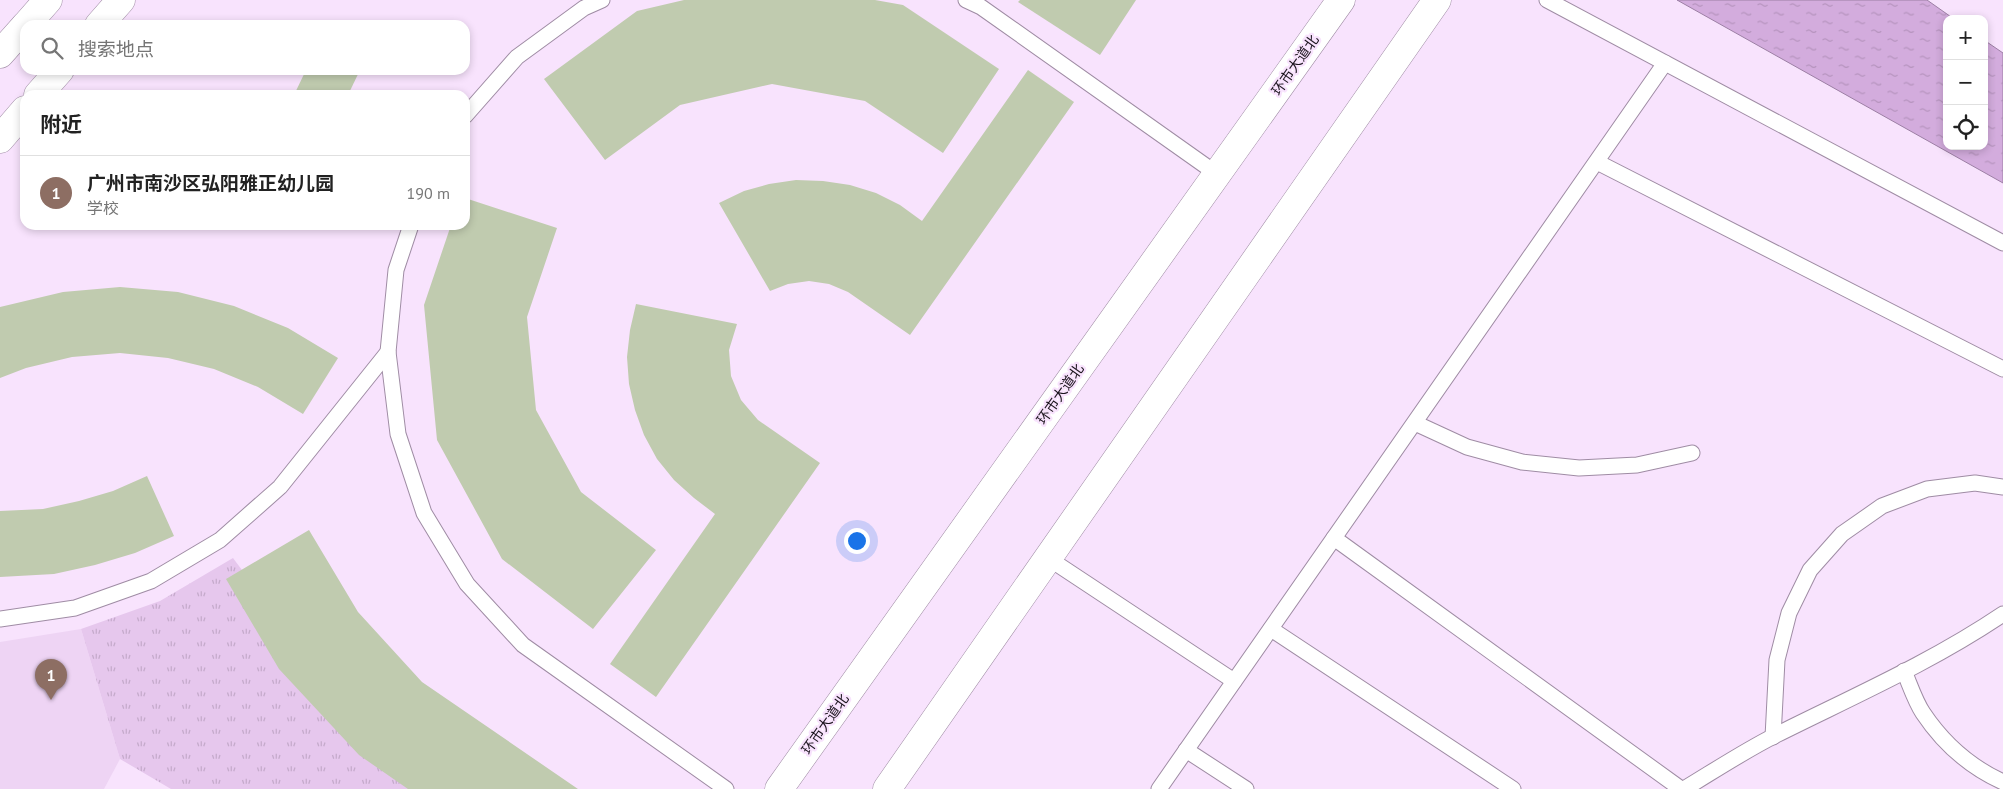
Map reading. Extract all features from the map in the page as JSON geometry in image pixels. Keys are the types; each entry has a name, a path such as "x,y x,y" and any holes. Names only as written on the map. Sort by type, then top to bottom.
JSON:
{"main road":[{"path":"31,20 48,0"},
{"path":"103,20 121,0"},
{"name":"环市大道北","path":"779,789 1341,0"},
{"path":"887,789 1437,0"},
{"path":"0,54 20,32"},
{"path":"42,90 56,75"},
{"path":"0,139 20,116"}],"lane":[{"path":"470,110 517,57 584,8 602,0"},
{"path":"966,0 981,7 1216,174"},
{"path":"1546,0 2003,243"},
{"path":"1159,789 1665,63"},
{"path":"1596,162 2003,369"},
{"path":"409,230 396,270 388,352 398,434 424,513 467,584 523,645 726,789"},
{"path":"0,620 75,608 151,581 220,540 280,487 388,352"},
{"path":"1415,423 1467,447 1513,459 1579,468 1636,465 1692,452"},
{"path":"1773,737 1777,660 1788,613 1810,570 1842,534 1882,506 1927,489 1975,483 2003,487"},
{"path":"1334,538 1682,789 1773,737 1904,671 1981,629 2003,614"},
{"path":"1048,558 1234,681"},
{"path":"1271,629 1513,789"},
{"path":"1904,671 1922,712 1949,746 1984,774 2003,782"},
{"path":"1186,750 1246,789"}],"shaded area":[{"path":"81,629 120,759 104,789 0,789 0,642"}],"green space":[{"path":"233,558 352,717 432,789 171,789 120,759 81,629 160,601"}],"water":[{"path":"1677,0 1927,0 1948,15 1943,15 1943,149"},
{"path":"1988,43 2003,53 2003,183 1944,150 1988,150"}],"building":[{"path":"684,0 875,0 903,5 999,69 943,153 865,101 772,84 680,105 605,160 544,79 637,11"},
{"path":"1020,0 1136,0 1100,55 1018,2"},
{"path":"1028,70 1074,102 910,335 848,292 829,284 809,281 788,284 770,291 719,203 744,191 769,184 796,180 823,181 850,185 876,193 900,205 922,221"},
{"path":"304,75 358,75 350,90 296,90"},
{"path":"470,200 557,228 527,317 536,410 581,492 656,550 593,629 502,559 437,440 424,305 449,230 470,230"},
{"path":"120,287 178,292 234,306 288,328 338,358 303,414 258,387 214,369 168,358 120,353 72,357 26,368 0,378 0,307 63,292"},
{"path":"636,304 737,324 729,350 731,376 741,400 758,420 820,463 656,697 610,664 715,514 674,480 657,459 644,435 635,410 629,384 627,357 630,330"},
{"path":"147,476 174,536 135,553 95,565 54,574 0,577 0,511 43,509 79,501 113,491"},
{"path":"309,530 358,612 422,682 578,789 408,789 359,755 279,669 226,579"}],"place":[{"name":"广州市南沙区弘阳雅正幼儿园","path":"51,700"}]}
